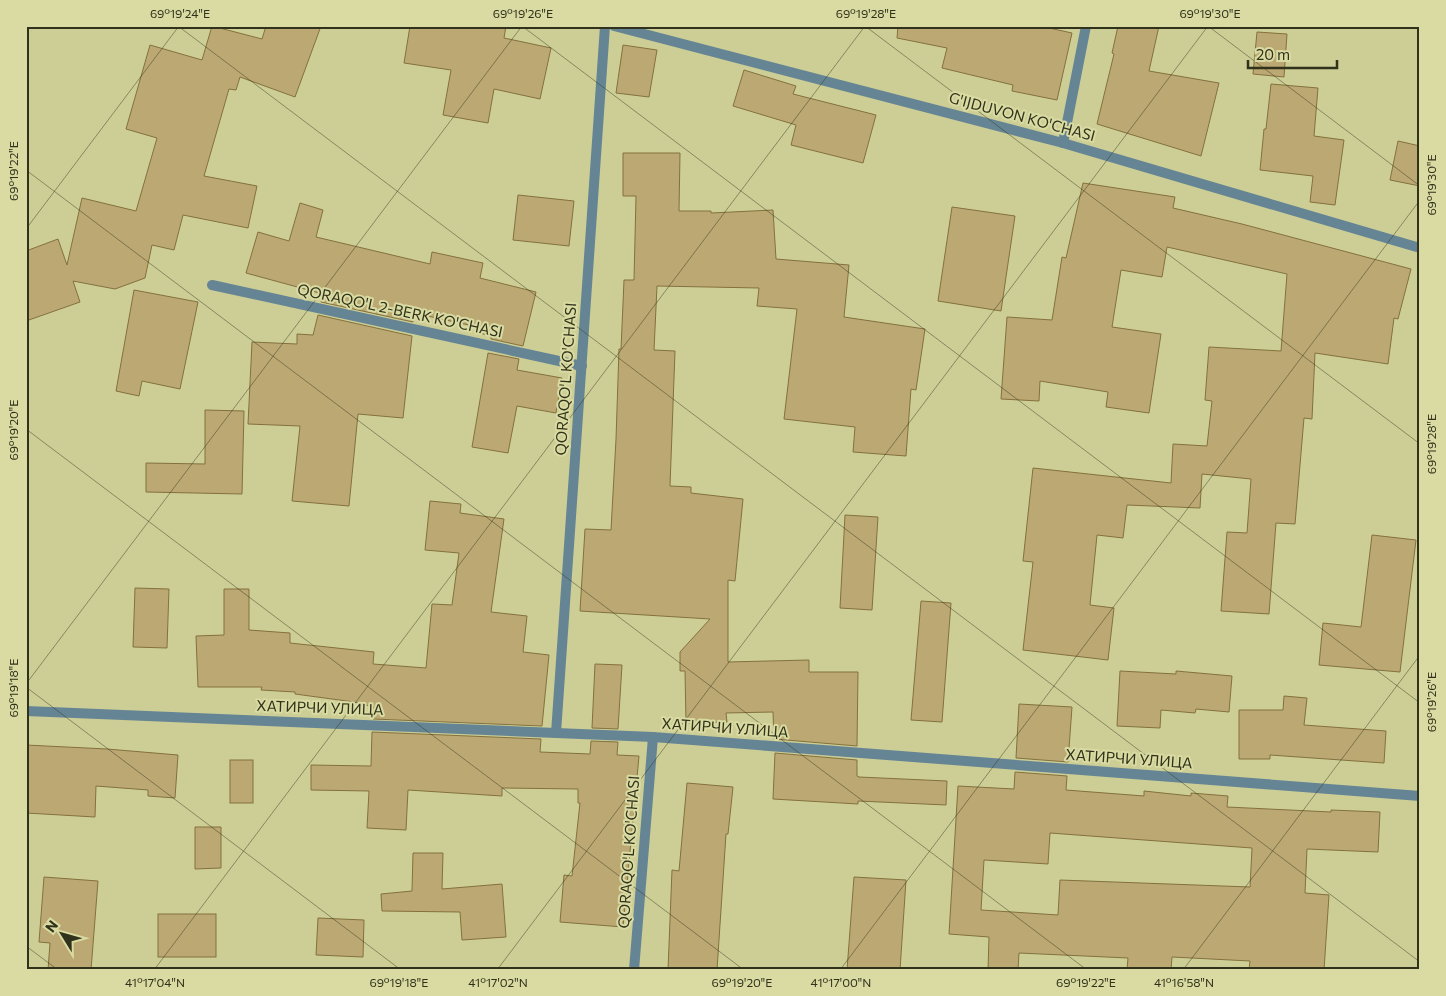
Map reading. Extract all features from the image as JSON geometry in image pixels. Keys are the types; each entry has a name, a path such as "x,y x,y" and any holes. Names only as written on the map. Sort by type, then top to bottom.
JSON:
{"street":[{"name":"QORAQO'L KO'CHASI","path":"556,733 605,26"},
{"name":"G'IJDUVON KO'CHASI","path":"614,26 1063,143 1420,248"},
{"path":"1063,143 1086,26"},
{"name":"QORAQO'L 2-BERK KO'CHASI","path":"212,285 582,366"},
{"name":"ХАТИРЧИ УЛИЦА","path":"26,711 652,737 1420,796"},
{"name":"QORAQO'L KO'CHASI","path":"634,970 652,737"}],"building":[{"path":"212,26 262,39 266,26 321,26 295,97 240,77 236,90 229,89 204,176 257,186 248,228 183,215 174,250 152,245 145,278 115,289 73,281 80,302 26,321 26,251 58,239 67,265 82,198 136,211 157,138 126,129 150,45 202,60"},
{"path":"410,26 506,26 504,38 551,48 540,99 494,89 488,123 443,115 451,70 404,63"},
{"path":"898,26 1040,26 1072,33 1057,100 1012,91 1013,85 942,68 947,48 897,38"},
{"path":"1118,26 1159,26 1149,71 1219,83 1201,156 1097,124 1114,54 1112,53"},
{"path":"1257,32 1287,34 1284,77 1253,74"},
{"path":"623,45 657,50 649,97 616,93"},
{"path":"744,70 796,86 793,94 876,115 863,163 791,145 796,125 733,106"},
{"path":"1271,84 1318,88 1314,136 1344,140 1335,205 1310,202 1313,176 1260,170"},
{"path":"1398,141 1420,146 1420,186 1390,180"},
{"path":"623,153 680,153 679,211 711,211 711,213 773,210 776,259 849,265 844,317 925,329 916,390 911,389 906,456 853,452 855,427 784,419 797,309 757,306 759,288 657,286 654,350 675,351 670,486 691,487 691,493 743,499 735,581 728,580 728,662 809,660 809,672 858,672 857,746 774,739 773,712 726,713 727,722 686,723 685,671 680,671 680,652 710,619 580,611 585,529 611,530 624,280 634,280 636,196 623,196"},
{"path":"1083,183 1175,197 1173,208 1242,224 1411,269 1398,319 1394,318 1388,364 1315,353 1312,419 1304,418 1295,524 1276,523 1269,614 1221,611 1227,532 1247,533 1251,479 1202,474 1200,508 1127,505 1123,538 1097,535 1090,605 1114,608 1108,660 1023,650 1033,562 1023,561 1033,468 1171,483 1173,444 1207,446 1212,401 1205,400 1209,347 1281,351 1287,274 1167,247 1162,277 1121,270 1112,327 1161,334 1149,413 1106,407 1108,392 1040,381 1039,401 1001,399 1007,317 1052,320 1062,257 1066,258"},
{"path":"518,195 574,201 569,246 513,240"},
{"path":"300,203 323,210 316,237 430,264 432,252 483,263 480,278 536,292 523,346 491,339 491,336 476,332 478,327 414,313 413,322 321,302 323,294 246,273 258,232 289,241"},
{"path":"952,207 1015,216 1001,311 938,301"},
{"path":"134,290 198,302 180,389 142,381 139,396 116,391"},
{"path":"318,315 412,336 403,418 358,414 349,506 292,501 300,426 248,424 252,342 297,344 297,334 313,335"},
{"path":"488,353 519,359 517,370 562,378 556,413 517,406 508,453 472,447"},
{"path":"205,410 244,411 242,494 146,492 146,463 205,464"},
{"path":"430,501 461,504 460,513 504,519 491,612 527,616 523,652 549,655 542,726 373,719 374,707 354,702 295,694 295,692 261,690 262,687 198,687 196,636 224,635 224,589 249,589 249,630 290,633 290,643 374,652 373,664 426,668 432,604 452,605 459,553 425,550"},
{"path":"845,515 878,517 872,610 840,608"},
{"path":"1372,535 1416,540 1400,672 1319,665 1323,623 1361,627"},
{"path":"135,588 169,589 167,648 133,647"},
{"path":"921,601 951,603 942,722 911,720"},
{"path":"595,664 622,665 618,729 592,728"},
{"path":"1120,671 1176,674 1176,671 1232,676 1229,712 1196,709 1195,713 1161,710 1160,728 1117,726"},
{"path":"1284,696 1307,698 1304,725 1386,731 1384,763 1270,755 1270,759 1239,759 1239,710 1283,710"},
{"path":"1019,704 1072,707 1068,762 1016,758"},
{"path":"372,732 541,739 540,752 590,754 591,741 618,742 617,755 639,756 623,927 560,922 564,875 572,876 580,803 578,803 578,789 502,788 502,796 408,790 406,830 367,828 369,791 311,790 311,765 371,766"},
{"path":"26,745 178,755 175,798 148,796 148,790 96,786 95,817 26,813"},
{"path":"775,753 857,760 857,776 859,777 947,781 946,805 858,801 858,804 773,799"},
{"path":"230,760 253,760 253,803 230,803"},
{"path":"1015,772 1067,776 1066,790 1144,796 1144,791 1191,796 1191,793 1228,796 1227,807 1331,812 1331,810 1380,812 1378,852 1307,849 1305,893 1329,895 1324,970 1249,970 1250,961 1172,957 1171,970 1127,970 1128,958 1019,953 1018,970 988,970 989,937 949,934 958,786 1014,789","holes":["1050,833 1252,848 1250,887 1060,880 1058,915 981,910 984,860 1048,864"]},
{"path":"687,783 733,787 728,834 726,834 717,970 668,970 672,870 679,871"},
{"path":"195,827 221,827 221,868 195,869"},
{"path":"413,853 443,853 442,889 502,884 506,937 462,940 460,912 382,911 381,894 412,891"},
{"path":"44,877 98,881 91,970 48,970 50,943 39,942"},
{"path":"854,877 906,880 900,970 847,970"},
{"path":"158,914 216,914 216,957 158,957"},
{"path":"318,918 364,920 363,957 316,955"}]}
